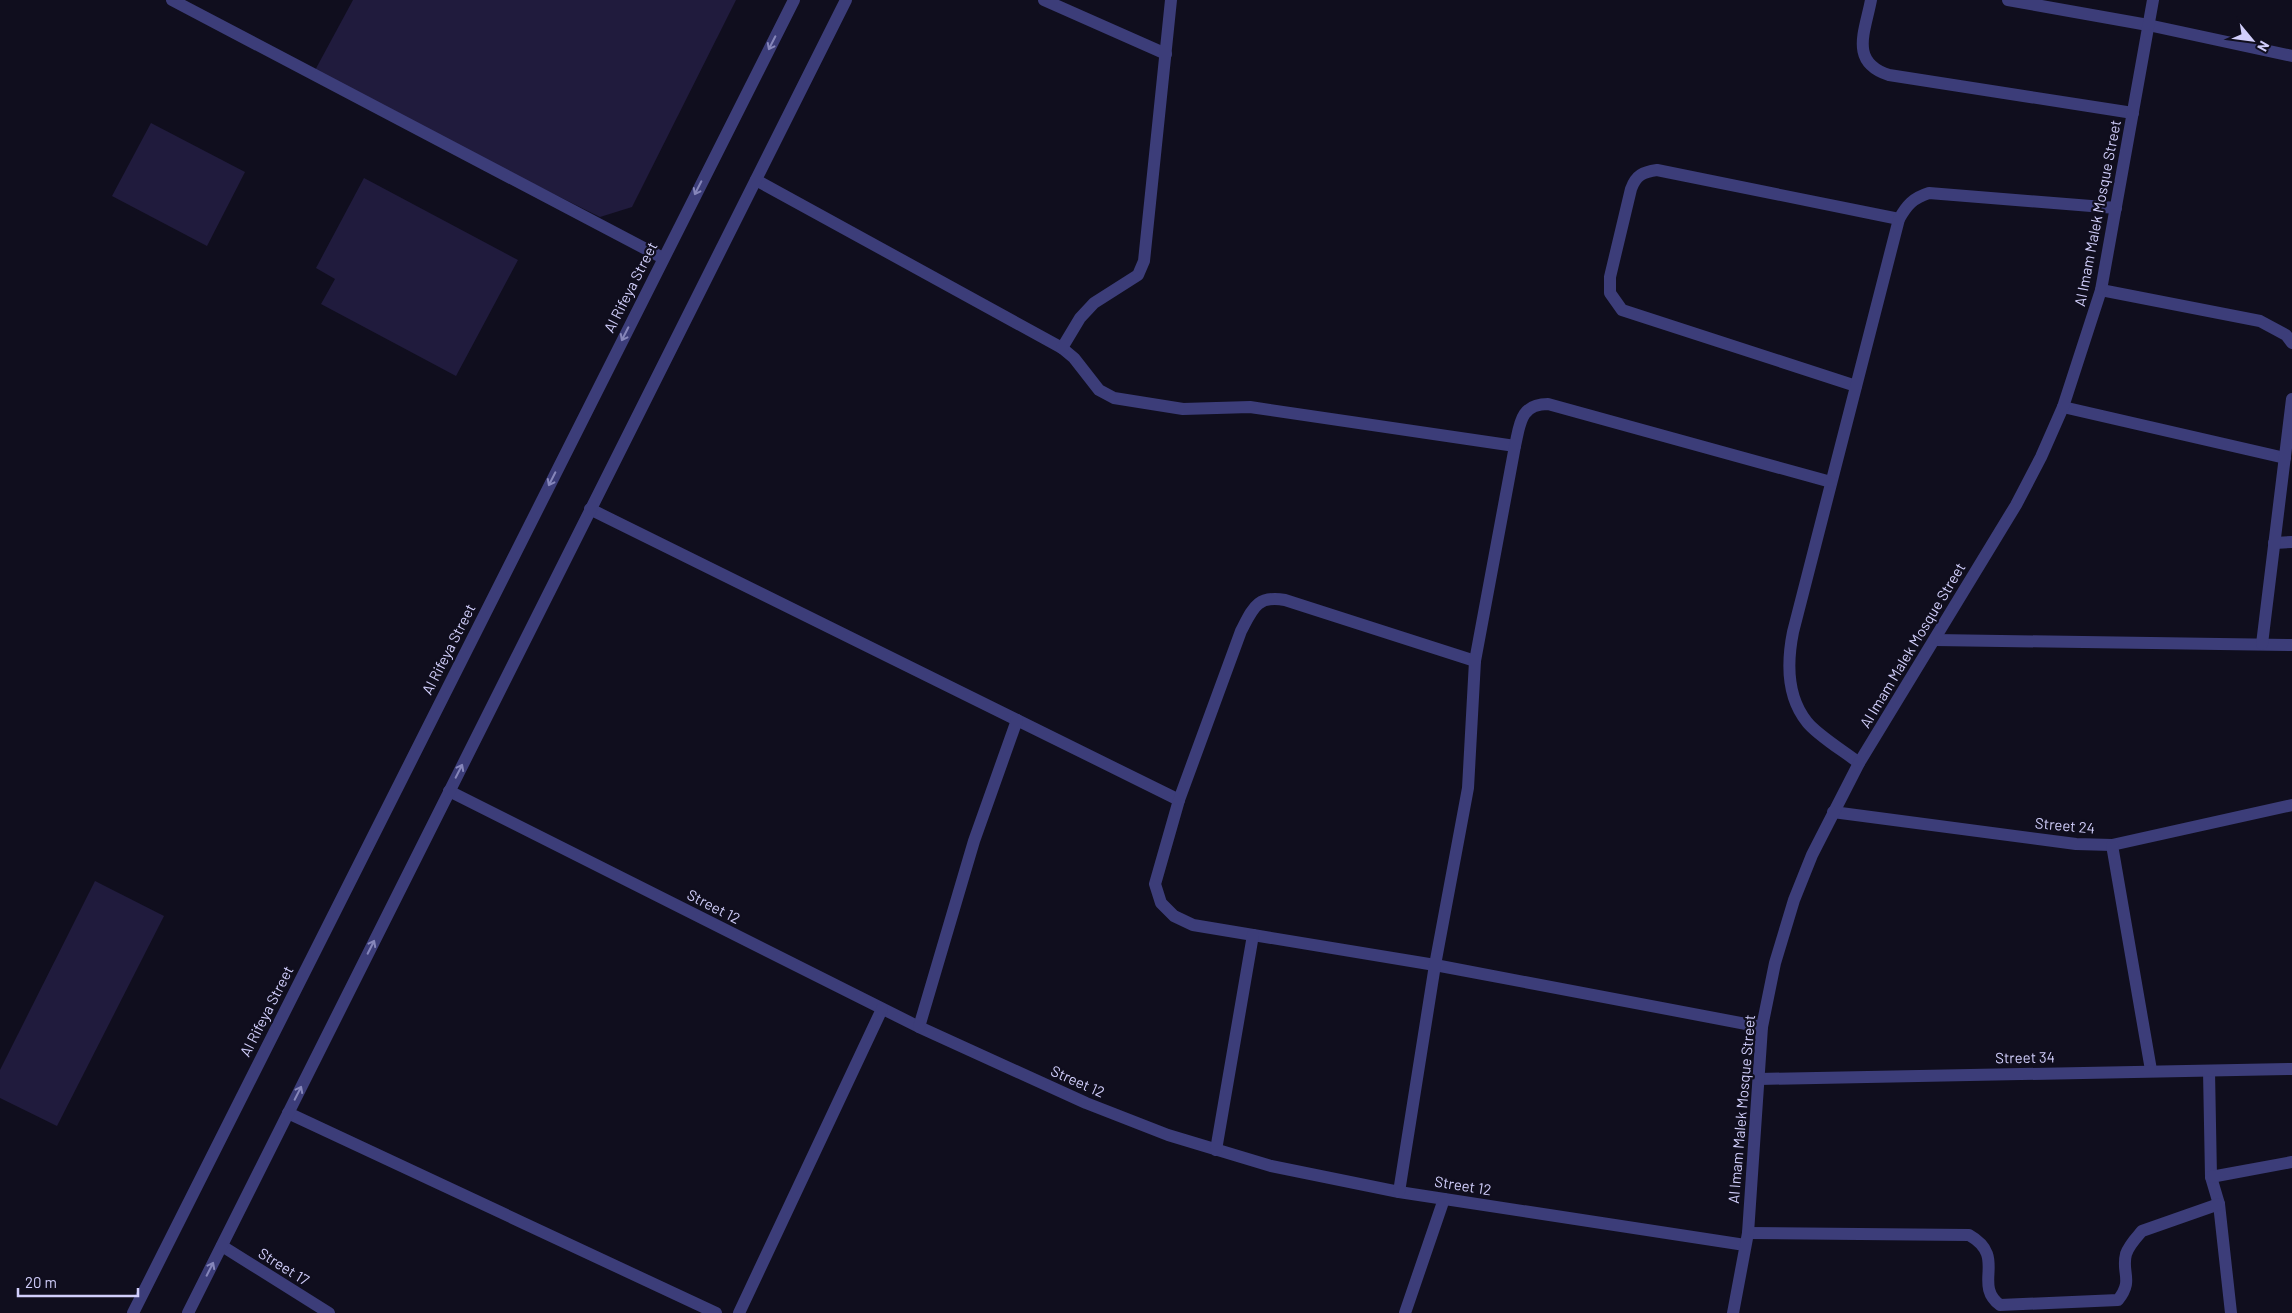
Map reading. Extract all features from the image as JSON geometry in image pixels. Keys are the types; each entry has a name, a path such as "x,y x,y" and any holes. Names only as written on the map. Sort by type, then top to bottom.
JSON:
{"street":[{"path":"172,0 663,258"},
{"name":"Al Rifeya Street","path":"133,1313 794,0"},
{"path":"188,1313 846,0"},
{"path":"1044,0 1166,54"},
{"path":"1062,348 1080,318 1094,303 1138,276 1144,260 1171,0"},
{"path":"1871,0 1862,47 1866,63 1877,71 1889,75 2133,113"},
{"path":"2008,0 2148,25 2292,56"},
{"name":"Al Imam Malek Mosque Street","path":"1733,1313 1746,1239 1762,1027 1775,963 1794,900 1833,812 1859,763 2016,505 2041,457 2063,407 2101,290 2153,0"},
{"path":"1856,386 1622,310 1614,302 1610,293 1610,277 1631,188 1635,178 1644,172 1657,170 1900,219"},
{"path":"756,180 1062,348 1074,358 1099,390 1114,398 1184,409 1250,407 1514,446"},
{"path":"1859,763 1807,722 1796,702 1790,681 1788,658 1831,482 1900,219 1907,206 1915,198 1929,193 2116,208"},
{"path":"2101,290 2260,321 2286,335 2292,343"},
{"path":"2262,644 2292,399"},
{"path":"1399,1192 1435,965 1468,788 1475,661 1514,446 1522,418 1527,410 1536,404 1548,404 1831,482"},
{"path":"2063,407 2285,458"},
{"path":"590,509 1179,800"},
{"path":"2274,543 2292,542"},
{"path":"1475,661 1286,600 1272,598 1260,601 1250,612 1242,631 1179,800 1155,884 1161,903 1174,916 1193,926 1435,965 1762,1027"},
{"path":"1935,640 2292,645"},
{"path":"919,1027 974,841 1017,720"},
{"name":"Street 12","path":"449,791 919,1027 1086,1104 1168,1135 1216,1150 1322,1177 1399,1192 1746,1239 1969,1235 1982,1242 1988,1252 1989,1288 1994,1300 2000,1305 2072,1308"},
{"name":"Street 24","path":"1833,812 2076,844 2112,845 2292,806"},
{"path":"2112,845 2151,1070"},
{"path":"1216,1150 1253,935"},
{"path":"739,1313 882,1009"},
{"name":"Street 34","path":"1759,1079 2151,1070 2292,1069"},
{"path":"2209,1071 2211,1177 2219,1204 2231,1313"},
{"path":"288,1113 716,1313"},
{"path":"2211,1177 2292,1162"},
{"path":"1405,1313 1444,1199"},
{"path":"2072,1308 2118,1300 2125,1290 2126,1255 2142,1231 2219,1204"},
{"name":"Street 17","path":"222,1246 329,1313"}],"building":[{"path":"353,0 736,0 632,207 600,217 313,74"},
{"path":"151,123 245,172 207,246 112,196"},
{"path":"364,178 518,260 456,376 321,304 335,279 316,268"},
{"path":"95,881 164,916 57,1126 0,1098 0,1070"}]}
